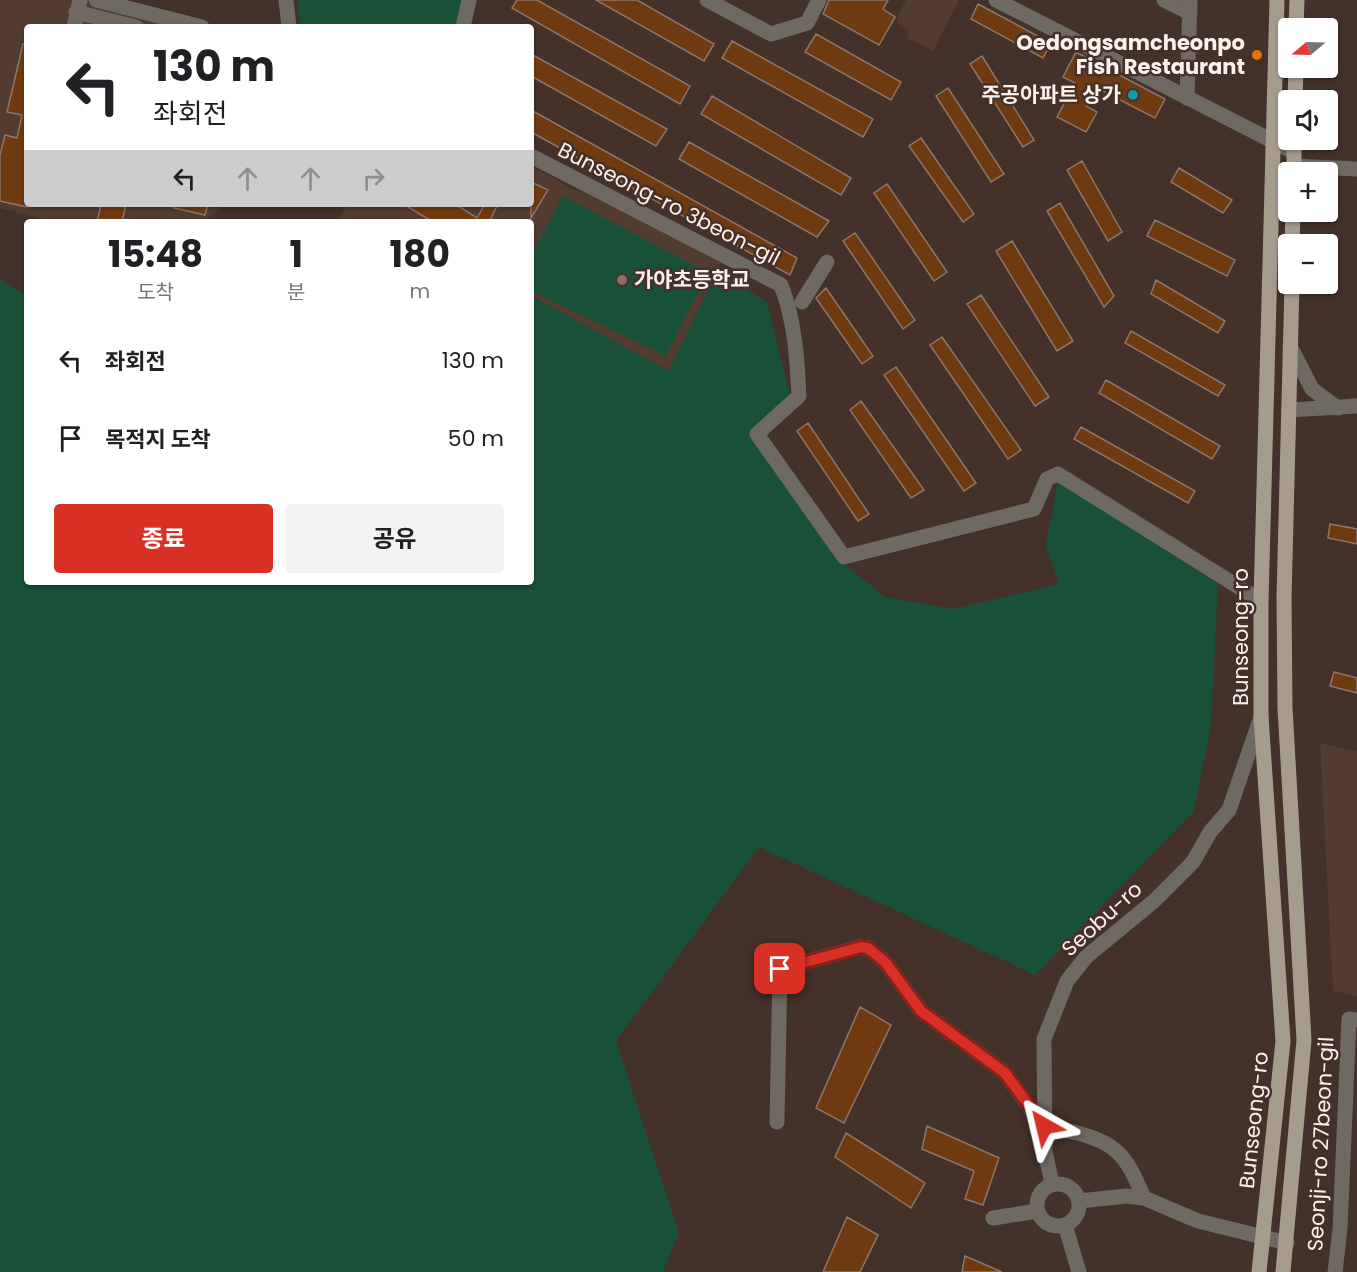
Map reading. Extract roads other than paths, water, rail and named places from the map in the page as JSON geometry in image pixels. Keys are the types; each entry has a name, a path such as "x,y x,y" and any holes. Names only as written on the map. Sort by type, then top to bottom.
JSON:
{"main road":[{"name":"Bunseong-ro","path":"1259,1272 1283,1041 1261,717 1261,600 1277,0"},
{"path":"1296,18 1297,0"},
{"name":"Bunseong-ro","path":"1283,1272 1304,1040 1285,708 1284,598 1292,294"}],"street":[{"path":"96,0 114,2 191,24"},
{"path":"286,0 289,24"},
{"path":"464,24 469,0"},
{"path":"707,0 727,5 771,34 807,23 819,0"},
{"path":"996,0 1273,143 1294,158 1357,169"},
{"path":"1164,0 1190,7 1187,98"},
{"path":"77,13 123,24"},
{"name":"Bunseong-ro 3beon-gil","path":"534,158 781,285 788,304 796,350 799,396 757,434 844,557 1034,509 1047,478 1058,474 1261,600"},
{"path":"802,302 827,262"},
{"path":"1290,346 1312,389 1338,408"},
{"path":"1289,410 1357,406"},
{"name":"Seobu-ro","path":"1052,1184 1045,1152 1044,1039 1066,981 1086,957 1154,901 1193,862 1210,832 1229,810 1261,717"},
{"path":"777,1122 780,969 861,947 868,948 886,963 921,1011 1005,1073 1044,1126 1081,1133 1115,1150 1131,1169 1144,1198"},
{"name":"Seonji-ro 27beon-gil","path":"1335,1272 1340,1229 1353,1019"},
{"path":"1052,1184 1060,1184 1072,1189 1079,1201 1077,1215 1065,1225 1047,1223 1038,1211 1038,1198 1041,1192 1052,1184"},
{"path":"1079,1201 1126,1196 1144,1198 1198,1221 1287,1243"},
{"path":"993,1218 1038,1211"},
{"path":"1065,1225 1079,1272"}],"place":[{"name":"Oedongsamcheonpo Fish Restaurant","path":"1257,55"},
{"name":"주공아파트 상가","path":"1133,95"},
{"name":"가야초등학교","path":"622,280"}]}
